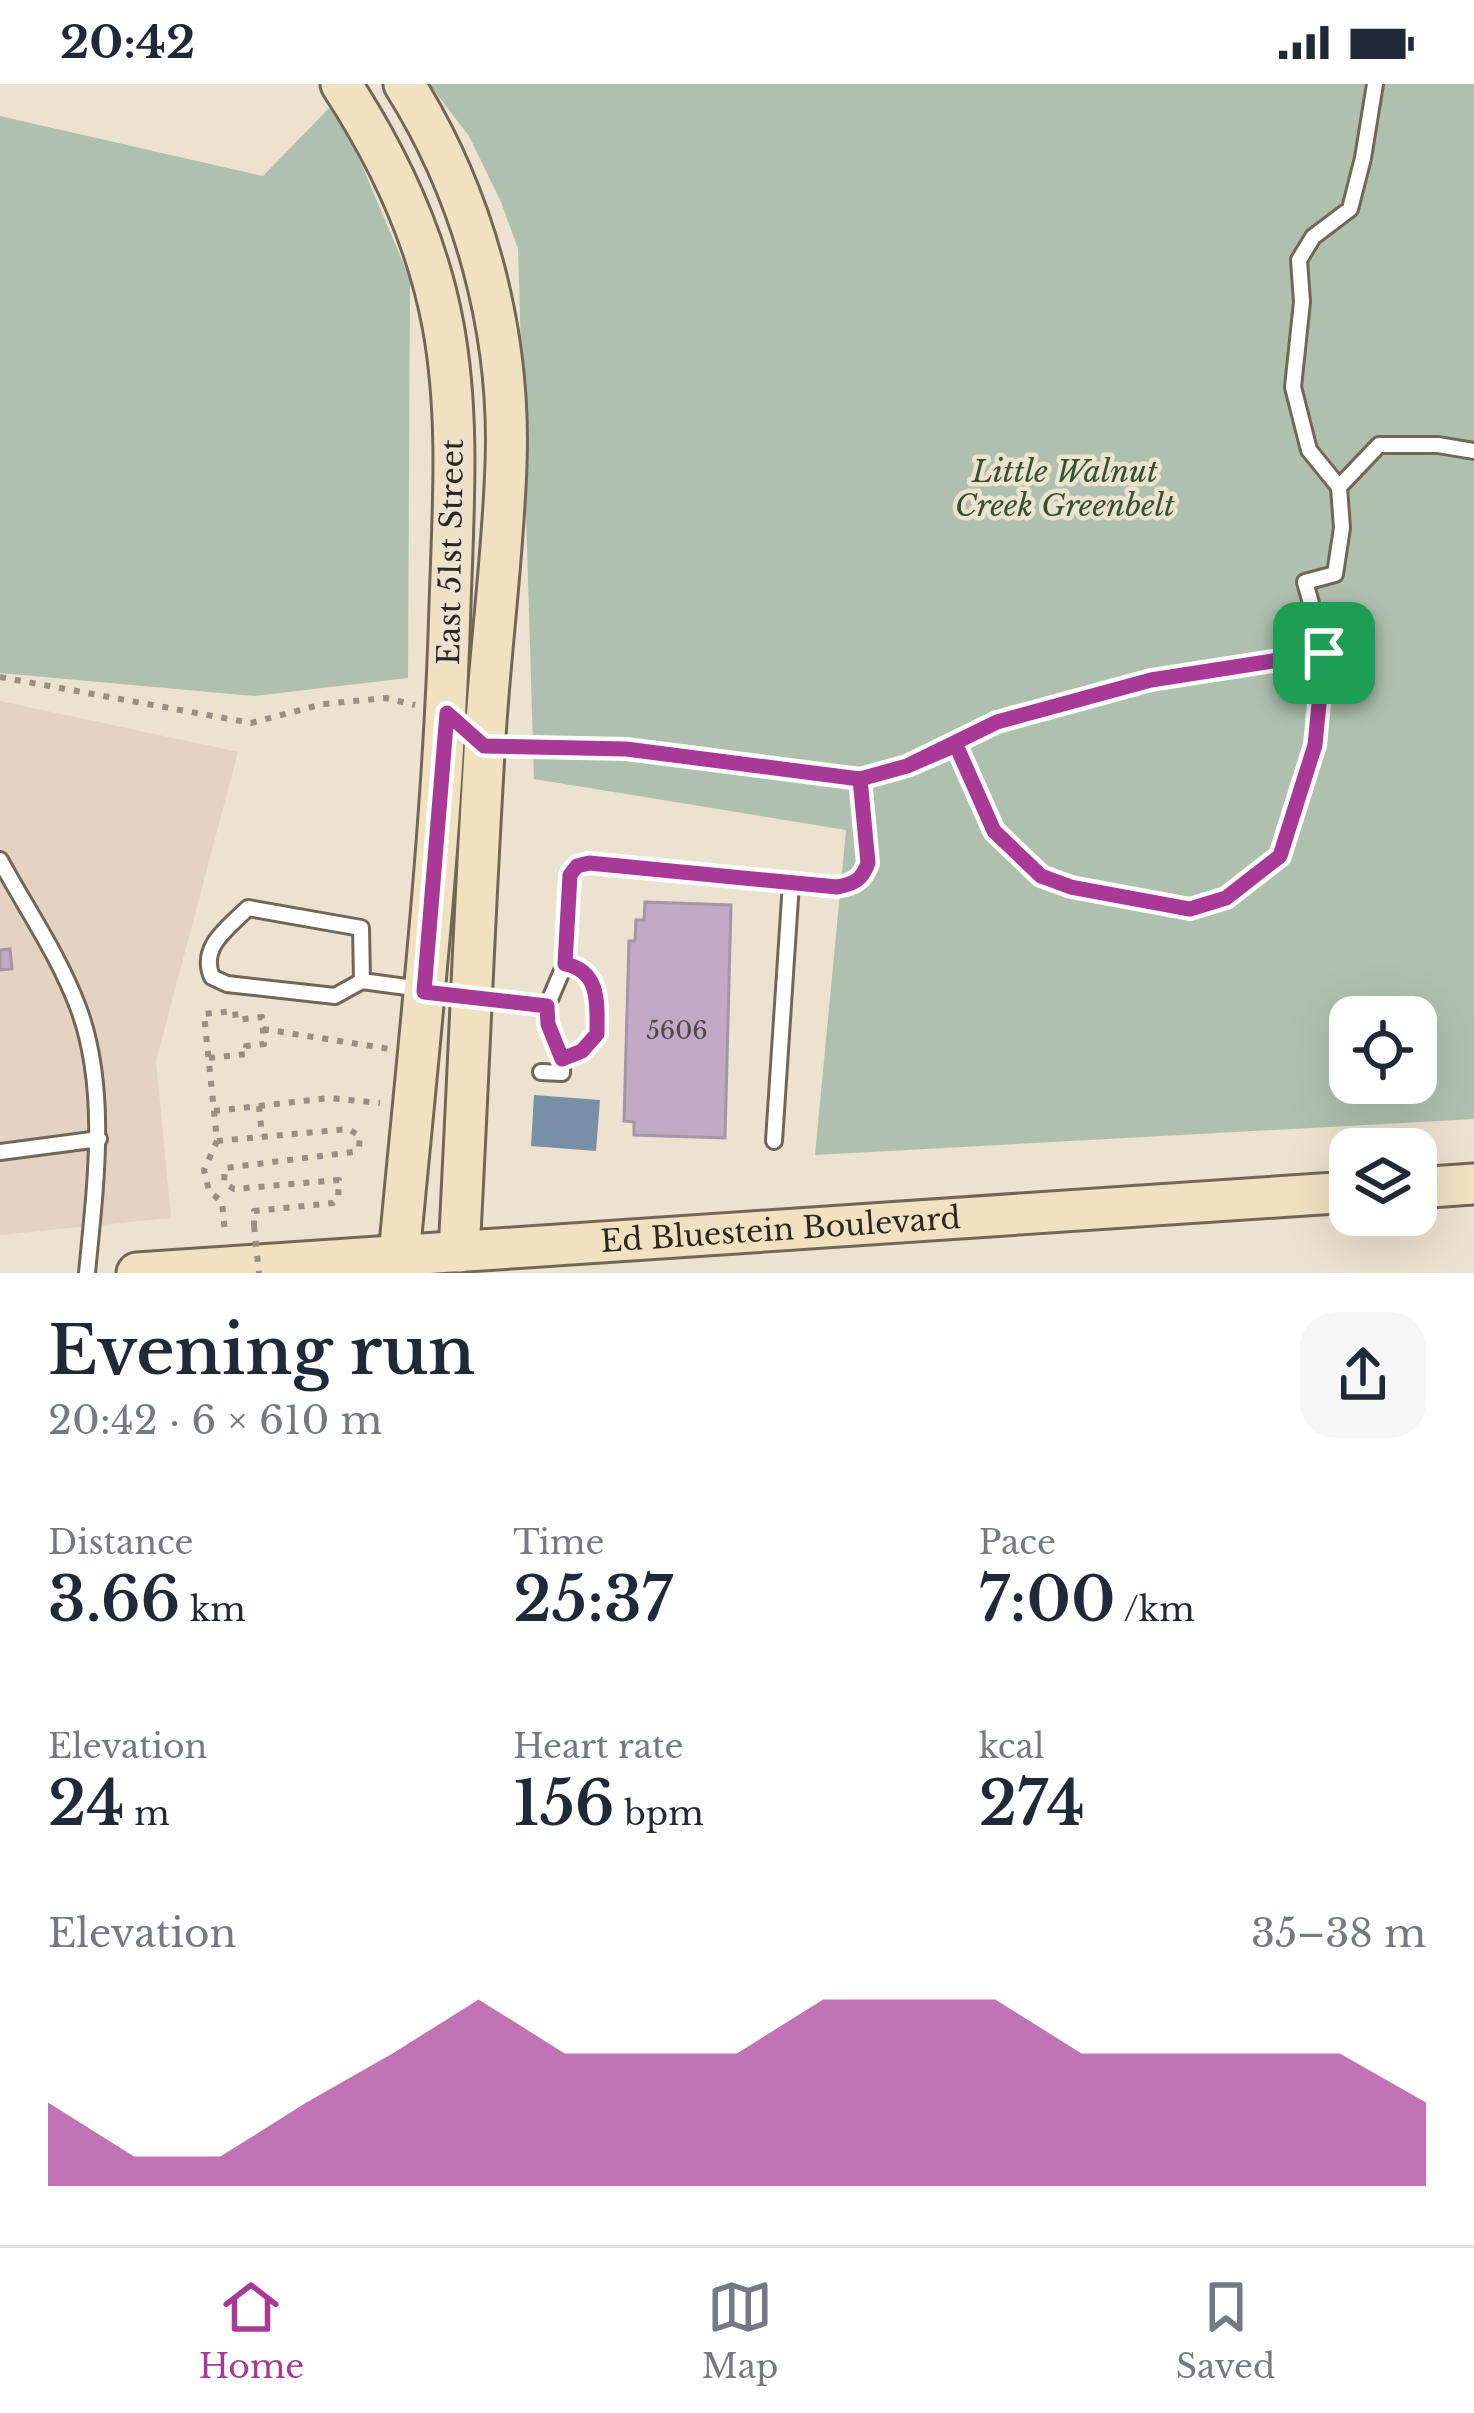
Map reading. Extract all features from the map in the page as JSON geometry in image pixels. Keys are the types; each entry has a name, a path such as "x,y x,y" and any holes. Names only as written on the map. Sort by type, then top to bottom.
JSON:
{"street":[{"name":"East 51st Street","path":"341,84 367,123 424,252 443,323 453,396 447,713 424,992 406,1041 399,1256"},
{"name":"East 51st Street","path":"404,84 445,162 472,229 493,304 504,379 506,462 484,746 459,1252"},
{"path":"447,713 484,746"},
{"path":"406,1041 471,1016"},
{"path":"1437,1187 1474,1184"},
{"name":"Ed Bluestein Boulevard","path":"137,1273 1329,1193"}],"lane":[{"path":"956,745 994,831 1041,876 1071,887 1190,909 1226,898 1280,856 1315,745 1324,653 1306,582 1335,574 1342,527 1339,487 1309,450 1293,387 1302,302 1299,260 1313,238 1350,209 1364,158 1375,84"},
{"path":"1339,487 1379,445 1438,445 1474,451"},
{"path":"484,746 626,749 860,779 907,766 997,722 1151,680 1324,653"},
{"path":"541,1072 562,1073 547,1006 565,964 570,875 577,866 589,863 853,885 864,876 868,863 860,779"},
{"path":"0,860 77,1003 86,1031 99,1139 87,1273"},
{"path":"774,1141 791,883"},
{"path":"362,981 361,928 248,908 209,949 206,962 212,977 249,986 335,996 362,981 424,992 471,1016 547,1006"},
{"path":"562,1059 582,1051 597,1034 592,980 576,966 565,964"},
{"path":"0,1152 99,1139"}],"path":[{"path":"0,677 251,723 323,704 386,698 447,713"},
{"path":"209,1058 247,1054 246,1046 264,1044 262,1017 236,1020 236,1011 205,1015 209,1058 214,1111 217,1141 204,1170 209,1191 222,1202 225,1235"},
{"path":"263,1029 406,1041"},
{"path":"214,1111 329,1098 390,1104"},
{"path":"259,1106 262,1136"},
{"path":"217,1141 352,1129 361,1140 357,1151 349,1153 225,1168 223,1180 230,1188 338,1180 339,1196 333,1203 254,1210 259,1273"}],"shaded area":[{"path":"0,701 238,752 156,1061 171,1218 0,1235"}],"green space":[{"name":"Little Walnut Creek Greenbelt","path":"429,84 1474,84 1474,1119 815,1155 846,830 534,779 518,249 469,136"},
{"path":"335,102 410,279 408,678 254,696 0,673 0,116 263,176"}],"water":[{"path":"534,1095 600,1100 596,1151 531,1146"}],"building":[{"path":"645,902 731,905 725,1138 634,1135 634,1122 624,1121 629,941 635,941 636,920 644,920"},
{"path":"10,949 12,969 0,970 0,950"}],"route":[{"path":"1324,653 1151,680 997,722 907,766 860,779 626,749 484,746 447,713 424,992 547,1006 548,1024 562,1059 582,1051 597,1034 597,997 592,980 576,966 565,964 570,875 577,866 589,863 853,885 864,876 868,863 860,779 907,766 956,745 994,831 1041,876 1071,887 1190,909 1226,898 1280,856 1315,745 1324,653"}]}
